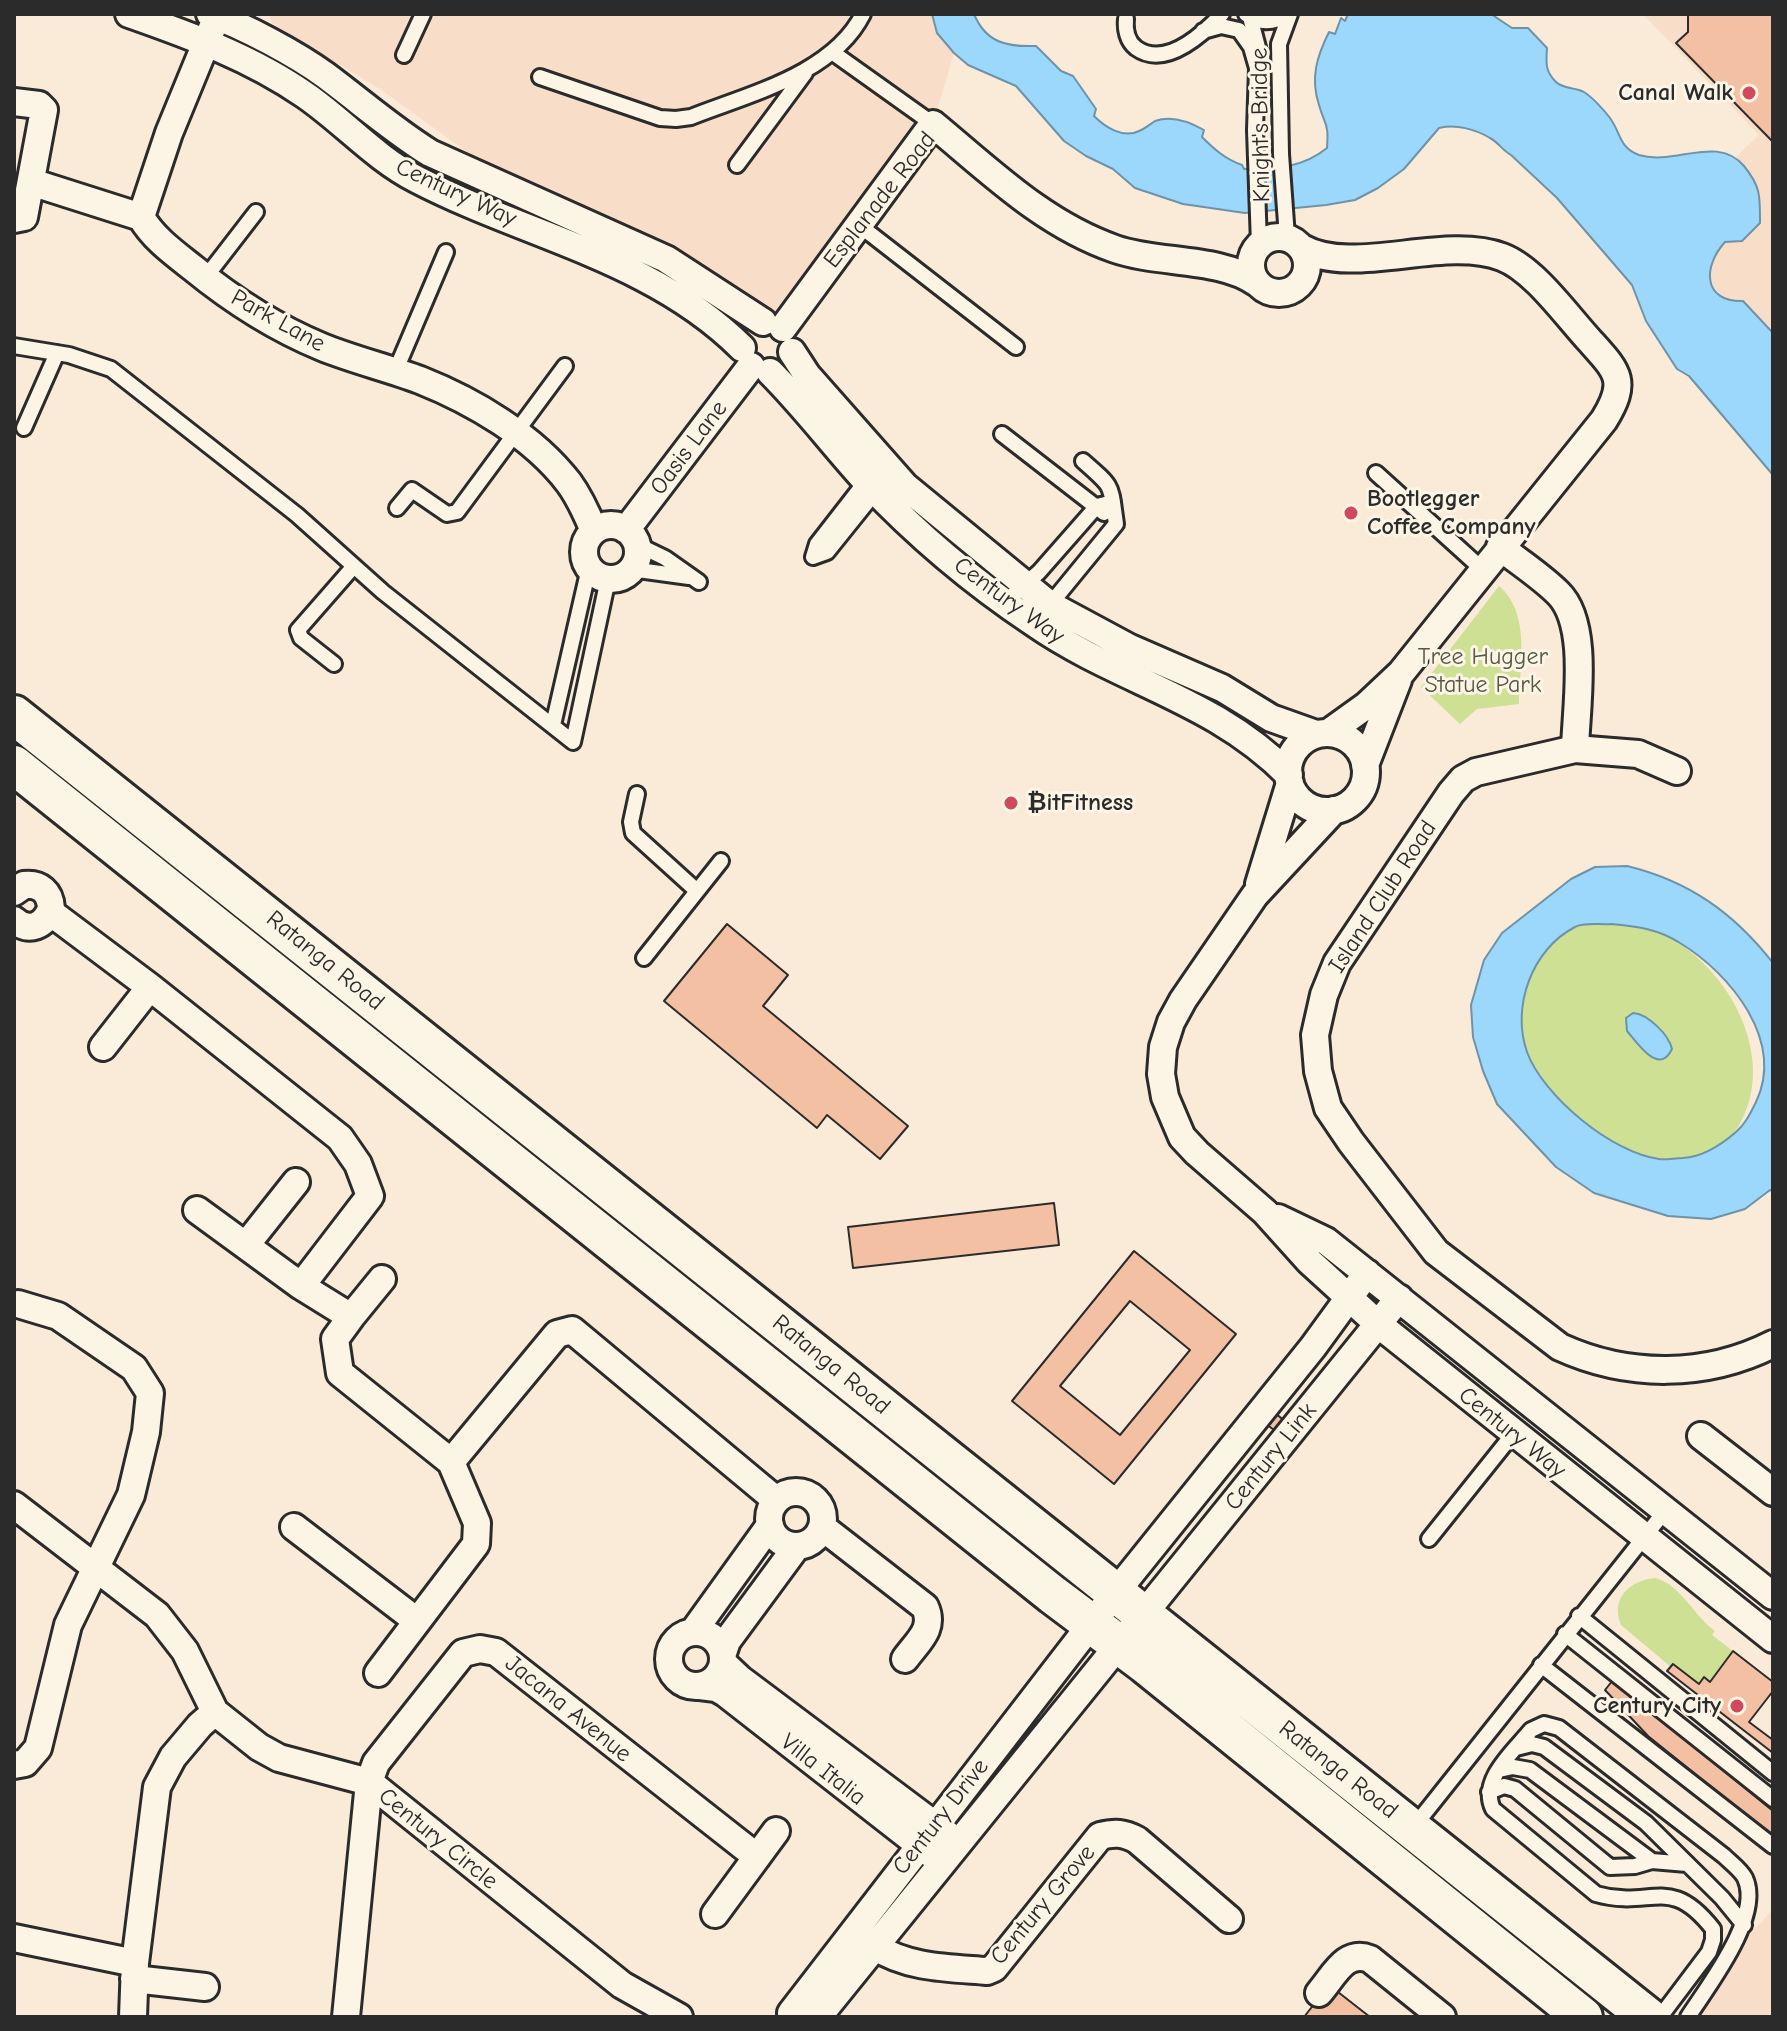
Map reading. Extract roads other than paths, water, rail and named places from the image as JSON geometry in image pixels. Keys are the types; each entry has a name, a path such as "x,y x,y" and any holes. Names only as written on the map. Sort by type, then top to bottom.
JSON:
{"main road":[{"name":"Ratanga Road","path":"14,715 1130,1604 1410,1843 1648,2017"},
{"name":"Ratanga Road","path":"14,765 1577,2012"}],"street":[{"name":"Century Way","path":"129,14 207,43 304,94 385,159 415,178 651,281 715,322 754,362 798,399 871,486 932,544 1042,614 1078,651 1218,718 1261,748 1290,779 1255,895"},
{"name":"Century Way","path":"215,15 322,73 402,136 430,153 666,259 779,334 807,375 905,486 1014,594"},
{"path":"31,182 141,217 169,133 207,43 215,15"},
{"path":"14,102 43,107 24,217 14,219"},
{"name":"Esplanade Road","path":"779,334 933,124 1029,204 1060,224 1116,249 1150,258 1237,272 1257,283"},
{"name":"Park Lane","path":"141,217 161,241 205,278 259,314 337,353 457,397 514,432 566,479 583,505 594,531"},
{"path":"1291,234 1307,263 1303,280"},
{"path":"1330,258 1298,286 1282,293 1266,290 1257,283 1250,267 1257,248 1272,238 1291,234 1330,258 1475,250 1503,257 1526,271 1601,353 1616,374 1616,400 1604,420 1401,673 1367,705 1322,734 1304,740 1293,754 1290,779 1299,798 1310,806 1334,810 1350,803 1359,794 1365,780 1365,765 1401,673"},
{"name":"Esplanade Road","path":"1204,266 1225,263 1257,248"},
{"path":"754,326 779,334 785,364 754,362 746,333 754,326"},
{"name":"Oasis Lane","path":"618,558 754,362"},
{"path":"610,525 618,558 585,561 585,544 594,531 610,525"},
{"path":"1491,558 1561,601 1574,623 1578,647 1575,749"},
{"name":"Century Way","path":"1042,614 1222,688 1271,718 1322,734"},
{"path":"1322,734 1341,735 1354,743 1365,765"},
{"name":"Island Club Road","path":"1677,771 1638,754 1575,749 1476,772 1463,779 1337,963 1324,995 1315,1035 1318,1071 1328,1108 1436,1252 1560,1347 1604,1363 1651,1370 1700,1370 1746,1358 1773,1344"},
{"name":"Century Way","path":"1334,810 1255,895 1171,1022 1163,1047 1161,1074 1165,1097 1182,1137 1265,1212 1310,1262 1378,1324 1773,1639"},
{"path":"14,892 24,885 40,887 50,900 50,912 43,923 28,927 14,920"},
{"path":"50,912 340,1138 358,1164 370,1196 301,1286"},
{"path":"103,1047 150,987"},
{"path":"246,1245 296,1182"},
{"path":"197,1210 301,1286 351,1317"},
{"name":"Century Way","path":"1265,1212 1326,1241 1773,1596"},
{"name":"Century Link","path":"1130,1604 1367,1273"},
{"path":"378,1673 476,1544 477,1523 451,1462 340,1373 335,1339 382,1279"},
{"name":"Century Link","path":"1130,1604 1399,1298"},
{"path":"14,1765 25,1763 38,1748 68,1625 131,1495 146,1432 150,1393 134,1368 58,1316 18,1304"},
{"path":"451,1462 557,1334 572,1330 773,1512 775,1536 785,1543 797,1546 817,1537 822,1527 823,1512 816,1499 803,1492 789,1492 773,1512 734,1577 693,1632 674,1642 669,1662 672,1673 680,1681 700,1686 715,1678 727,1641 797,1546"},
{"path":"1701,1436 1773,1492"},
{"path":"14,1505 157,1615 173,1633 215,1712 173,1757 157,1787 135,1971 133,2017"},
{"path":"294,1527 417,1621"},
{"path":"822,1527 925,1607 930,1618 929,1626 905,1659"},
{"path":"1106,1634 1130,1604"},
{"path":"1106,1634 1130,1604"},
{"path":"693,1632 712,1636 723,1658"},
{"name":"Century Drive","path":"786,2016 926,1835 1106,1634"},
{"name":"Century Drive","path":"818,2017 951,1853 1106,1634"},
{"name":"Jacana Avenue","path":"369,1782 376,1763 463,1653 488,1649 496,1652 757,1857"},
{"name":"Villa Italia","path":"723,1658 740,1679 926,1835"},
{"name":"Villa Italia","path":"700,1686 725,1693 951,1853"},
{"name":"Century Circle","path":"215,1712 259,1747 279,1758 369,1782 622,1985 679,2017"},
{"path":"346,2017 369,1782"},
{"path":"715,1914 776,1831"},
{"name":"Century Grove","path":"876,1947 906,1962 987,1971 994,1968 1100,1836 1112,1833 1125,1833 1137,1840 1229,1919"},
{"path":"14,1938 205,1987"},
{"path":"1319,1993 1350,1957 1360,1955 1370,1959 1442,2017"}],"lane":[{"path":"404,55 423,14"},
{"path":"737,165 806,72 832,52 863,14"},
{"path":"1126,19 1125,26 1131,43 1149,54 1167,54 1203,31 1222,14"},
{"name":"Knight's Bridge","path":"1248,16 1264,22 1279,20 1289,14"},
{"name":"Knight's Bridge","path":"1289,14 1279,44 1281,154 1291,234"},
{"name":"Knight's Bridge","path":"1248,16 1257,40 1257,248"},
{"name":"Knight's Bridge","path":"1203,31 1221,26 1239,30 1251,47 1257,68"},
{"path":"832,52 933,124"},
{"path":"540,77 660,118 676,119 691,117 806,72"},
{"path":"205,278 256,212"},
{"path":"859,225 1016,347"},
{"path":"395,372 446,252"},
{"path":"14,346 57,353 111,369 297,515 383,592 573,742 618,558"},
{"path":"24,428 57,353"},
{"path":"397,508 410,491 414,491 447,514 454,515 565,366"},
{"path":"1002,434 1116,524"},
{"path":"1042,614 1116,524 1113,491 1107,481 1083,461"},
{"path":"1376,473 1491,558"},
{"path":"871,486 827,552 813,557 817,544 871,486"},
{"path":"1014,594 1039,572 1097,506 1113,502"},
{"path":"553,725 618,558"},
{"path":"618,558 665,558 694,580 618,558"},
{"path":"334,664 301,638 298,630 354,566"},
{"path":"637,794 631,822 633,833 697,891"},
{"path":"644,958 721,861"},
{"path":"1429,1539 1513,1434"},
{"path":"1577,2012 1546,1971 1410,1843 1541,1665 1665,1511"},
{"path":"1579,1616 1773,1773"},
{"path":"1565,1634 1773,1799"},
{"path":"1541,1665 1773,1846"},
{"path":"1660,2017 1709,1952 1713,1929 1689,1902 1664,1894 1639,1899 1596,1894 1499,1816 1490,1803 1491,1781 1531,1730 1538,1726 1552,1725 1571,1737 1724,1856 1745,1876 1748,1893 1744,1925 1688,2017"},
{"path":"1516,1748 1532,1744 1544,1747 1646,1823 1722,1898 1744,1925"},
{"path":"1499,1770 1513,1767 1530,1770 1652,1861"},
{"path":"1489,1792 1504,1786 1515,1789 1610,1867 1635,1866 1652,1861 1687,1864"}],"water":[{"path":"932,14 974,14 991,37 1016,46 1036,46 1061,71 1073,76 1096,109 1094,116 1115,131 1133,133 1161,119 1187,122 1204,130 1202,137 1206,141 1244,169 1297,164 1327,148 1327,129 1316,95 1316,67 1329,32 1335,34 1341,18 1345,21 1348,14 1491,14 1512,28 1528,28 1547,48 1547,66 1552,78 1562,86 1584,92 1594,100 1632,152 1667,157 1721,152 1744,166 1754,180 1760,223 1742,241 1725,242 1713,261 1710,281 1720,296 1743,301 1773,333 1773,475 1689,376 1677,369 1646,321 1632,285 1557,198 1490,138 1465,128 1439,128 1404,169 1355,200 1245,213 1183,204 1135,188 1113,169 1064,141 1016,86 968,65 954,53 937,33"},
{"path":"1627,866 1690,890 1726,914 1773,963 1773,1192 1770,1190 1745,1209 1711,1219 1668,1216 1594,1193 1556,1167 1497,1104 1473,1037 1471,1005 1484,960 1502,933 1571,879 1595,867","holes":["1579,925 1620,925 1663,934 1699,956 1734,991 1758,1033 1764,1056 1763,1079 1756,1102 1736,1132 1705,1153 1659,1159 1621,1146 1581,1120 1563,1104 1535,1069 1527,1052 1523,1035 1524,998 1529,981 1547,949"]},
{"path":"1633,1013 1645,1017 1662,1032 1672,1049 1667,1057 1655,1059 1627,1031 1626,1018"}],"place":[{"name":"Canal Walk","path":"1749,93"},
{"name":"Bootlegger Coffee Company","path":"1351,513"},
{"name":"₿itFitness","path":"1011,803"},
{"name":"Century City","path":"1737,1706"}],"park label":[{"name":"Tree Hugger Statue Park","path":"1483,671"}]}
